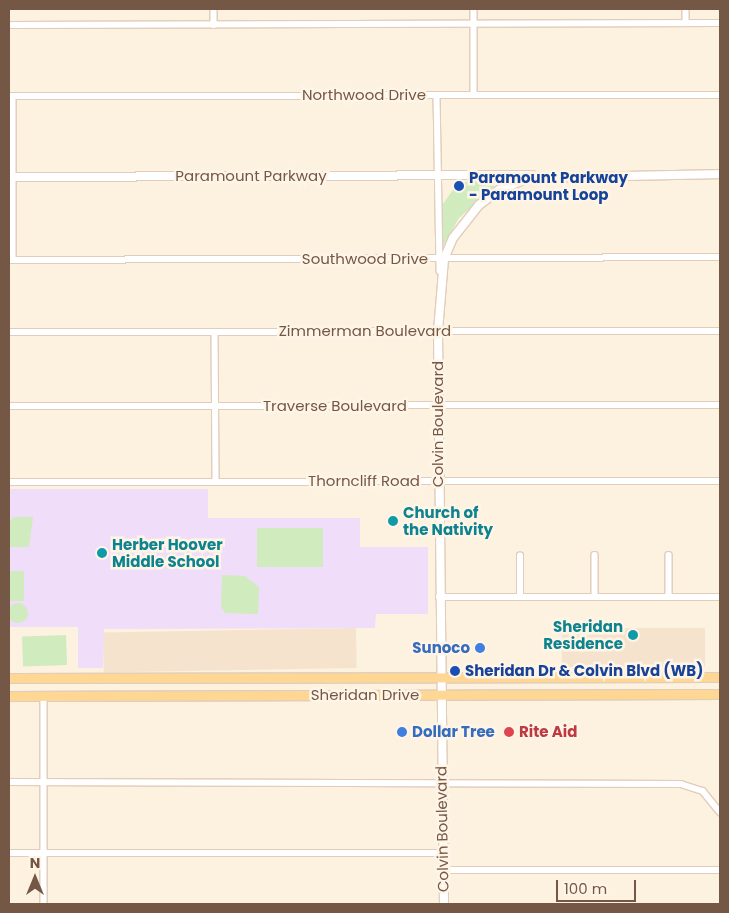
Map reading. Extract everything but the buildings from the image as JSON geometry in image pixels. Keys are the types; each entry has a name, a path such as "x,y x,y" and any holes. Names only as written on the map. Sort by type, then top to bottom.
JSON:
{"main road":[{"path":"625,677 625,695"},
{"name":"Sheridan Drive","path":"9,678 720,677"},
{"path":"91,678 91,696"},
{"path":"192,678 192,696"},
{"name":"Sheridan Drive","path":"9,696 720,694"}],"street":[{"path":"214,9 214,25"},
{"path":"474,9 474,95"},
{"path":"686,9 686,23"},
{"path":"9,25 718,23"},
{"name":"Northwood Drive","path":"11,96 720,94"},
{"path":"437,95 437,176 441,259"},
{"path":"11,96 11,260"},
{"name":"Colvin Boulevard","path":"444,904 439,695 438,481 438,331 441,259 453,238 479,205 499,190 544,175 720,174"},
{"path":"492,175 499,190"},
{"name":"Paramount Parkway","path":"11,177 544,175"},
{"name":"Southwood Drive","path":"11,260 720,257"},
{"name":"Zimmerman Boulevard","path":"9,332 720,331"},
{"path":"215,332 216,481"},
{"name":"Traverse Boulevard","path":"9,406 720,405"},
{"name":"Thorncliff Road","path":"9,482 720,481"},
{"path":"595,555 595,597"},
{"path":"669,555 669,597"},
{"path":"520,556 520,597"},
{"path":"439,597 720,597"},
{"path":"44,696 44,904"},
{"path":"9,782 682,784 703,791 720,812"},
{"path":"9,854 443,853"},
{"path":"443,870 720,870"}],"shaded area":[{"path":"9,489 208,489 208,518 360,518 360,547 428,547 428,614 376,614 375,628 104,629 103,668 78,668 78,627 9,627"},
{"path":"356,628 357,668 104,672 103,632"},
{"name":"Sheridan Residence","path":"562,628 705,628 705,667 562,667"}],"green space":[{"path":"469,181 492,181 494,187 459,218 442,248 441,207 456,185"},
{"path":"14,517 33,517 29,547 9,547 9,521"},
{"path":"257,528 323,528 323,567 257,567"},
{"path":"9,571 24,571 24,601 9,601"},
{"path":"222,575 245,576 259,587 258,614 225,613 221,607"},
{"path":"18,603 25,606 28,613 25,620 18,623 11,620 8,613 11,606"},
{"path":"66,635 67,665 23,667 22,637"}],"place":[{"name":"Paramount Parkway - Paramount Loop","path":"459,186"},
{"name":"Church of the Nativity","path":"393,521"},
{"name":"Herber Hoover Middle School","path":"102,553"},
{"name":"Sheridan Residence","path":"633,635"},
{"name":"Sunoco","path":"480,648"},
{"name":"Sheridan Dr & Colvin Blvd (WB)","path":"455,671"},
{"name":"Dollar Tree","path":"402,732"},
{"name":"Rite Aid","path":"509,732"}]}
